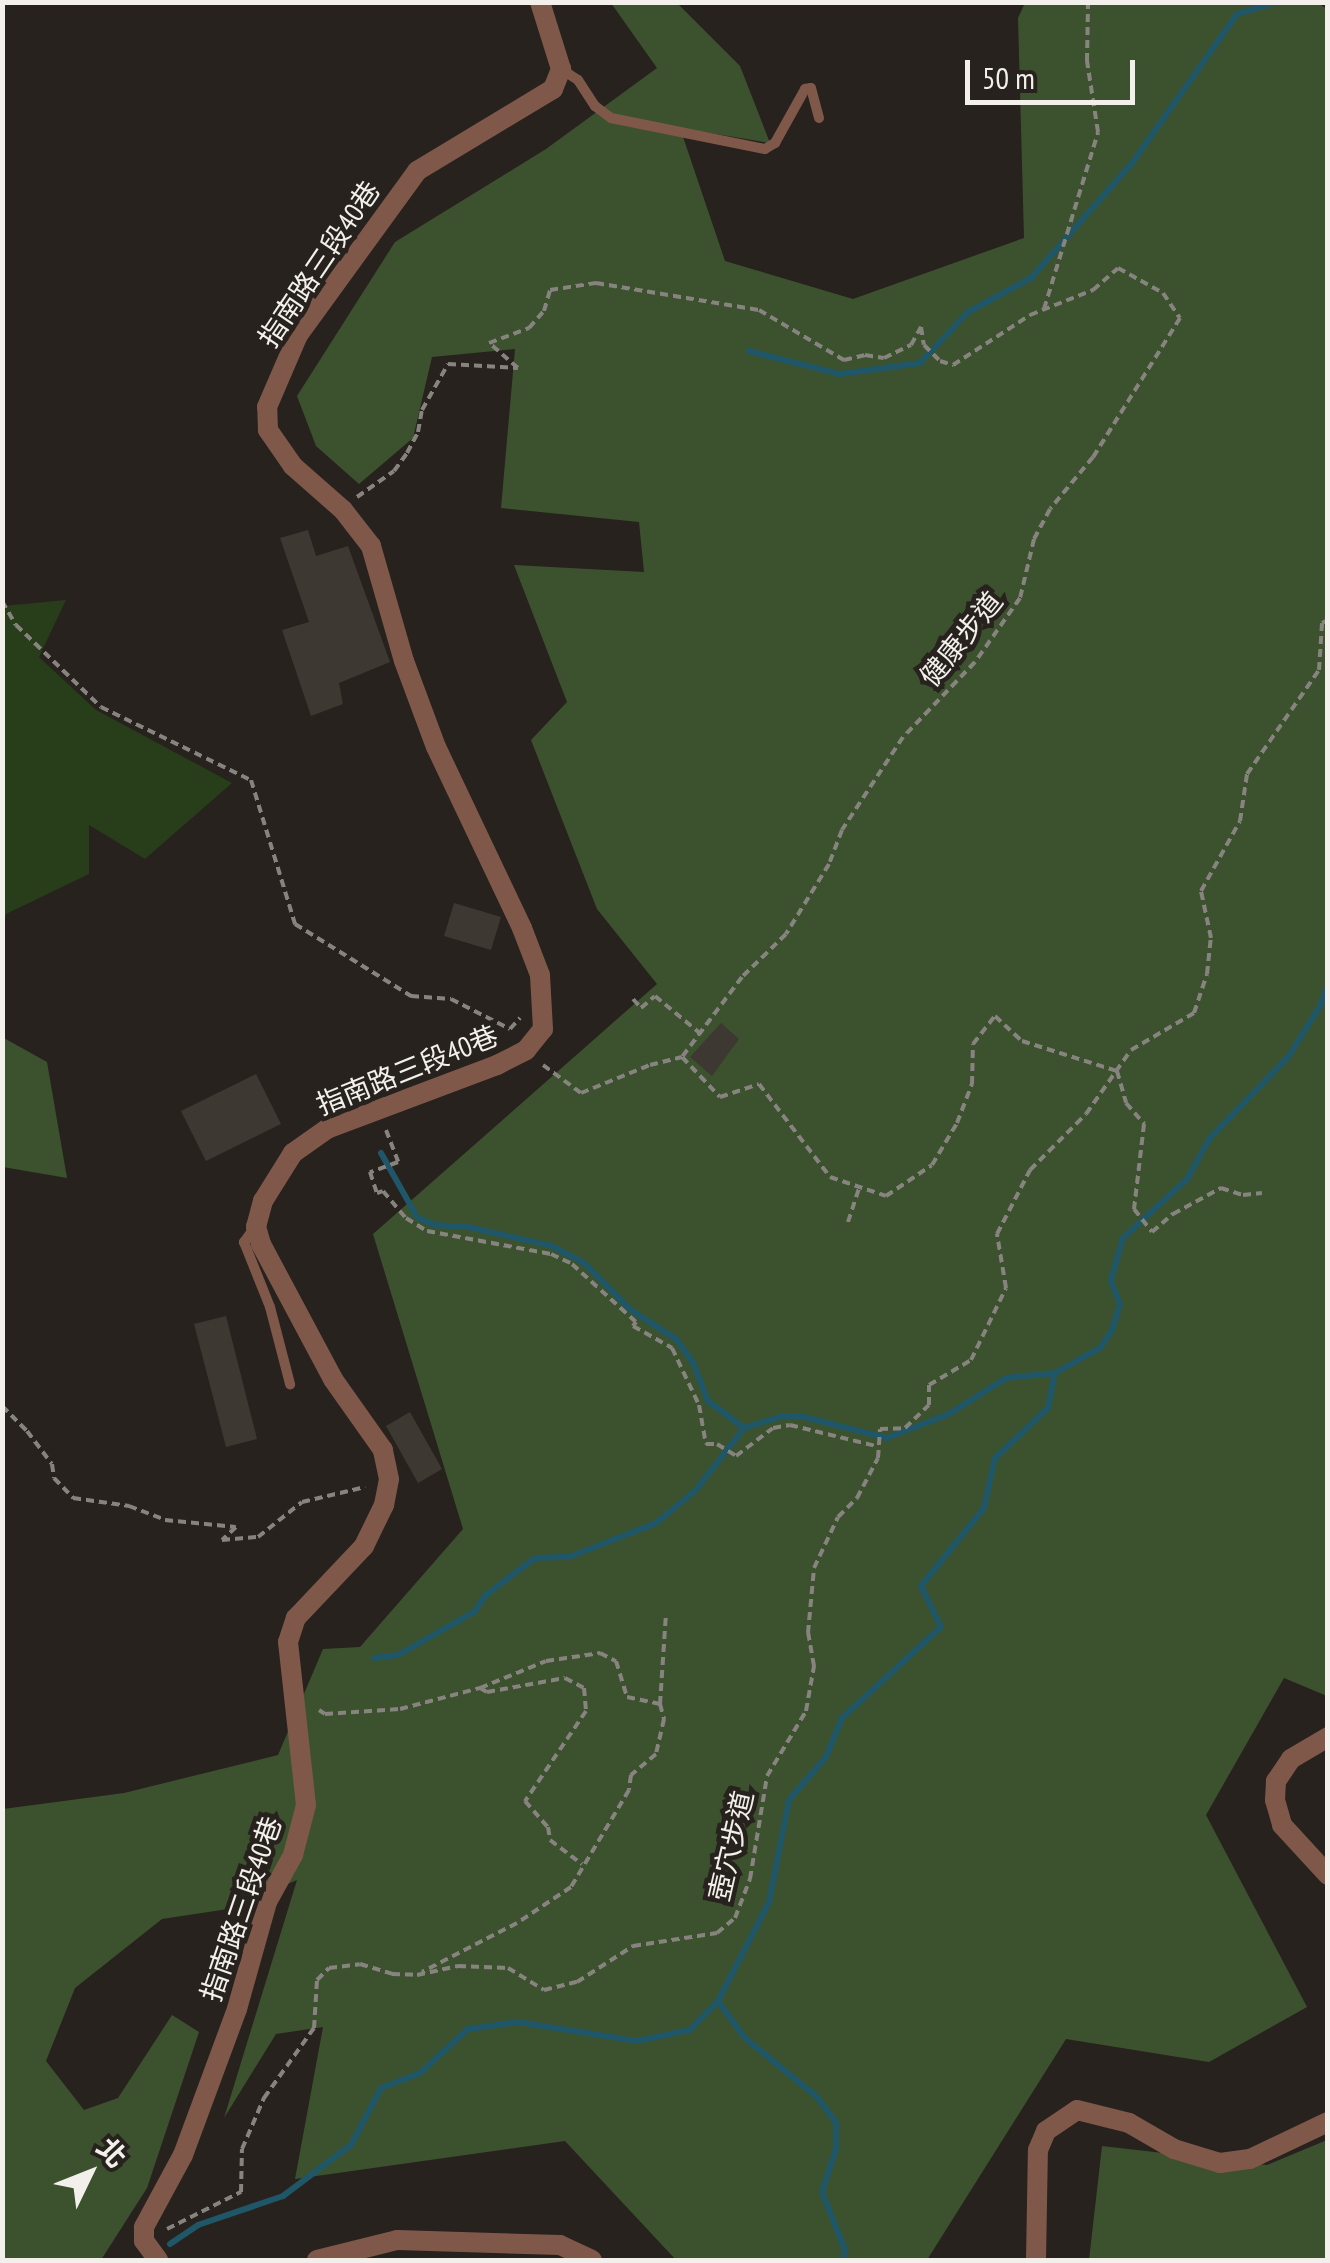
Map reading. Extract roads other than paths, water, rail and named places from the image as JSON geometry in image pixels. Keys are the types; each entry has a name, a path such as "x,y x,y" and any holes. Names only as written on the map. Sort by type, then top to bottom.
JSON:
{"street":[{"path":"540,2 553,31 561,69"},
{"name":"指南路三段40巷","path":"158,2260 144,2241 144,2227 183,2155 236,2010 266,1902 293,1856 306,1805 288,1642 296,1618 364,1546 384,1505 389,1479 383,1450 333,1379 261,1244 256,1227 278,1173 293,1154 327,1129 526,1050 542,1029 544,993 522,928 430,730 404,660 372,546 343,510 293,466 268,430 267,407 276,376 298,335 417,172 553,90 561,69"},
{"path":"1328,1738 1291,1759 1276,1782 1275,1800 1282,1825 1328,1876"},
{"path":"1036,2260 1038,2150 1046,2131 1077,2110 1128,2123 1174,2149 1220,2163 1250,2159 1328,2122"},
{"path":"317,2260 397,2240 560,2244 592,2260"}],"lane":[{"path":"561,69 578,80 596,106 611,118 765,149 776,143 805,89 811,88 819,118"},
{"path":"256,1227 244,1242 270,1307 290,1384"}],"waterway":[{"path":"749,351 840,374 920,363 968,312 1031,278 1132,163 1237,14 1277,2"},
{"path":"170,2244 198,2225 283,2196 351,2145 381,2088 420,2073 468,2029 518,2022 636,2041 690,2030 718,2001 769,1902 789,1800 826,1757 842,1718 941,1627 921,1586 984,1508 995,1458 1048,1408 1055,1373 1100,1348 1112,1330 1120,1304 1111,1280 1123,1238 1187,1179 1210,1138 1289,1056 1320,1006 1328,985"},
{"path":"381,1153 417,1217 434,1225 468,1227 552,1246 584,1263 631,1310 676,1339 693,1362 708,1401 744,1428 783,1416 804,1417 887,1438 949,1414 1006,1378 1055,1373"},
{"path":"374,1658 398,1655 474,1612 486,1595 535,1558 569,1557 656,1523 695,1491 744,1428"},
{"path":"718,2001 745,2038 817,2097 836,2122 836,2149 822,2192 845,2250 843,2260"}]}
